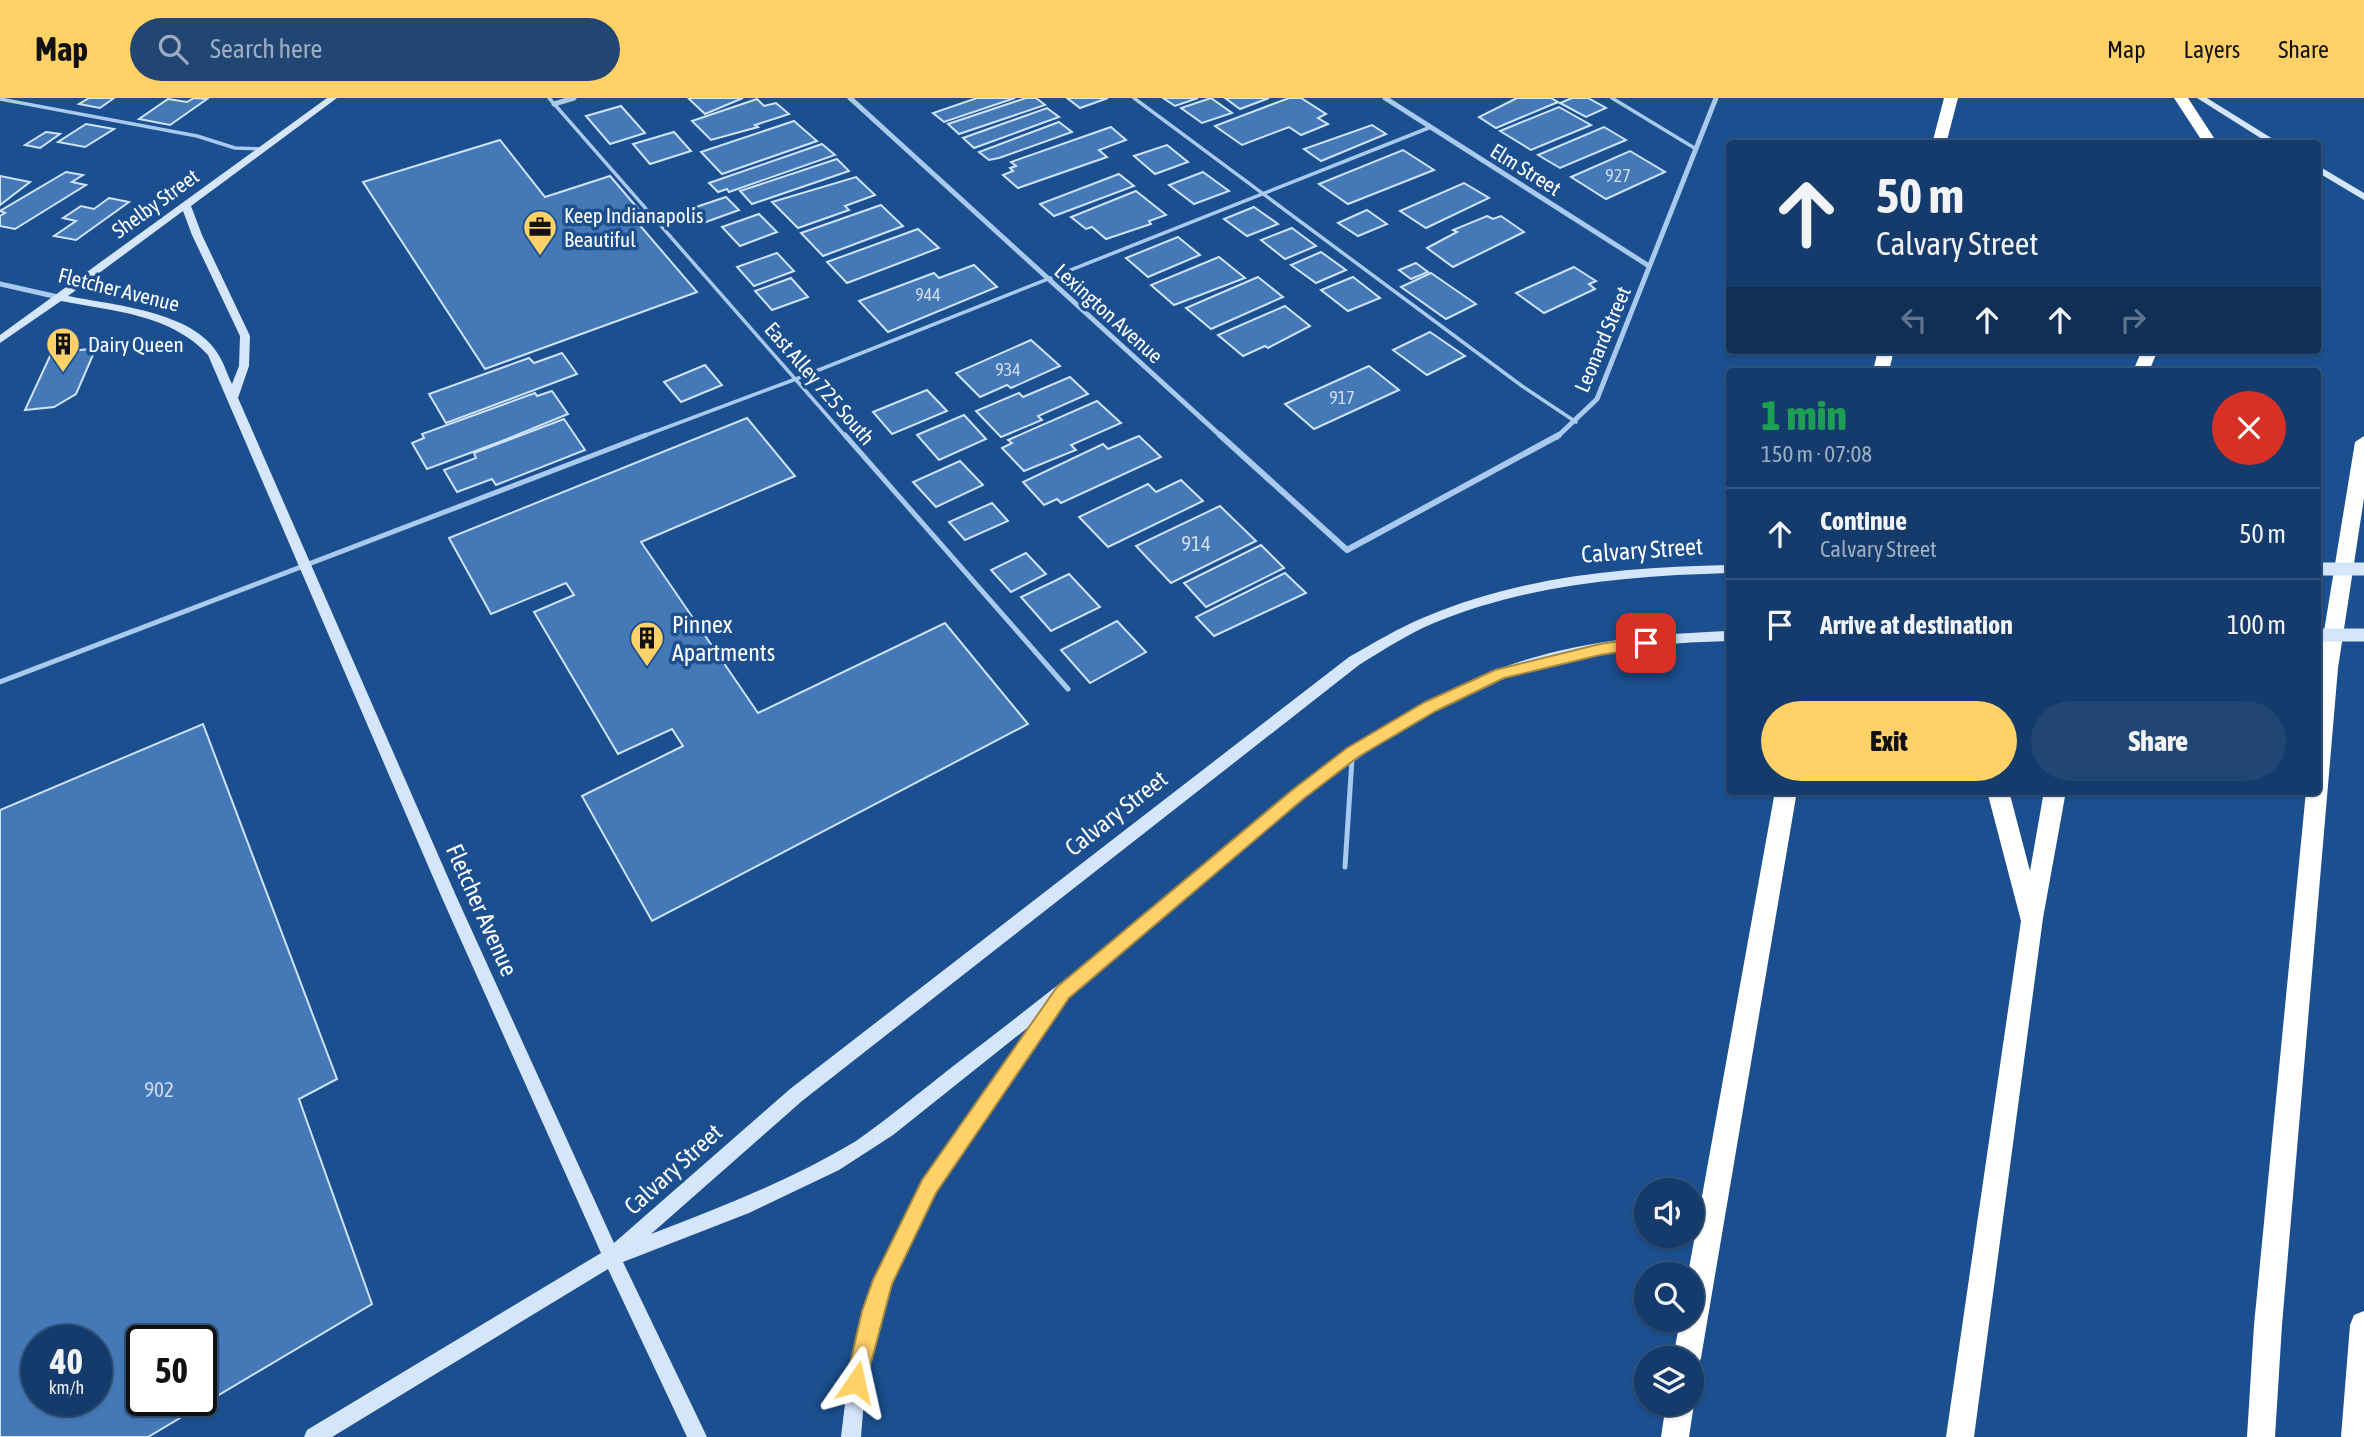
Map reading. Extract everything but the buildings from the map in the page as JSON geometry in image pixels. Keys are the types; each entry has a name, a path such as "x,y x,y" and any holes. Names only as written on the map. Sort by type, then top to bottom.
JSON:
{"highway":[{"path":"1940,140 1951,98"},
{"path":"2181,98 2208,140"},
{"path":"2321,745 2328,668 2364,442"},
{"path":"1689,1346 1785,795"},
{"path":"1999,795 2032,921"},
{"path":"1960,1437 2032,921 2054,795"},
{"path":"2262,1437 2268,1325 2316,795"},
{"path":"2355,1437 2364,1325"},
{"path":"1675,1437 1678,1416"}],"main road":[{"name":"Shelby Street","path":"0,340 333,98"},
{"path":"2201,98 2270,140"},
{"path":"2321,170 2364,197"},
{"path":"186,205 197,235 245,336 244,366 232,398"},
{"name":"Fletcher Avenue","path":"58,297 162,320 188,330 213,354 302,565 610,1258 697,1437"},
{"name":"Calvary Street","path":"610,1258 769,1117 1354,661 1429,620 1544,584 1630,573 1726,569"},
{"path":"2321,569 2364,569"},
{"path":"2321,635 2364,635"},
{"name":"Calvary Street","path":"314,1437 610,1258 783,1192 862,1146 1063,992 1296,795 1352,752 1430,706 1501,674 1600,649 1726,636"},
{"path":"851,1437 852,1408 872,1311 902,1238 957,1142 1063,992"}],"street":[{"path":"554,104 574,98"},
{"name":"Lexington Avenue","path":"850,98 1347,551"},
{"name":"Elm Street","path":"1385,98 1649,265"},
{"name":"Leonard Street","path":"1347,551 1552,441 1576,422 1597,399 1716,98"},
{"name":"Fletcher Avenue","path":"0,284 58,297"}],"lane":[{"name":"East Alley 725 South","path":"549,98 1068,689"},
{"path":"1135,98 1576,422"},
{"path":"1612,98 1696,149"},
{"path":"0,99 197,136 235,148 263,149"},
{"path":"0,682 796,379 1431,127"},
{"path":"1345,867 1352,752"}],"place":[{"name":"Keep Indianapolis Beautiful","path":"540,257"},
{"name":"Dairy Queen","path":"63,374"},
{"name":"Pinnex Apartments","path":"647,668"}],"route":[{"path":"856,1382 872,1311 883,1280 929,1186 1063,992 1296,795 1352,752 1430,706 1501,674 1600,649 1646,643"}]}
